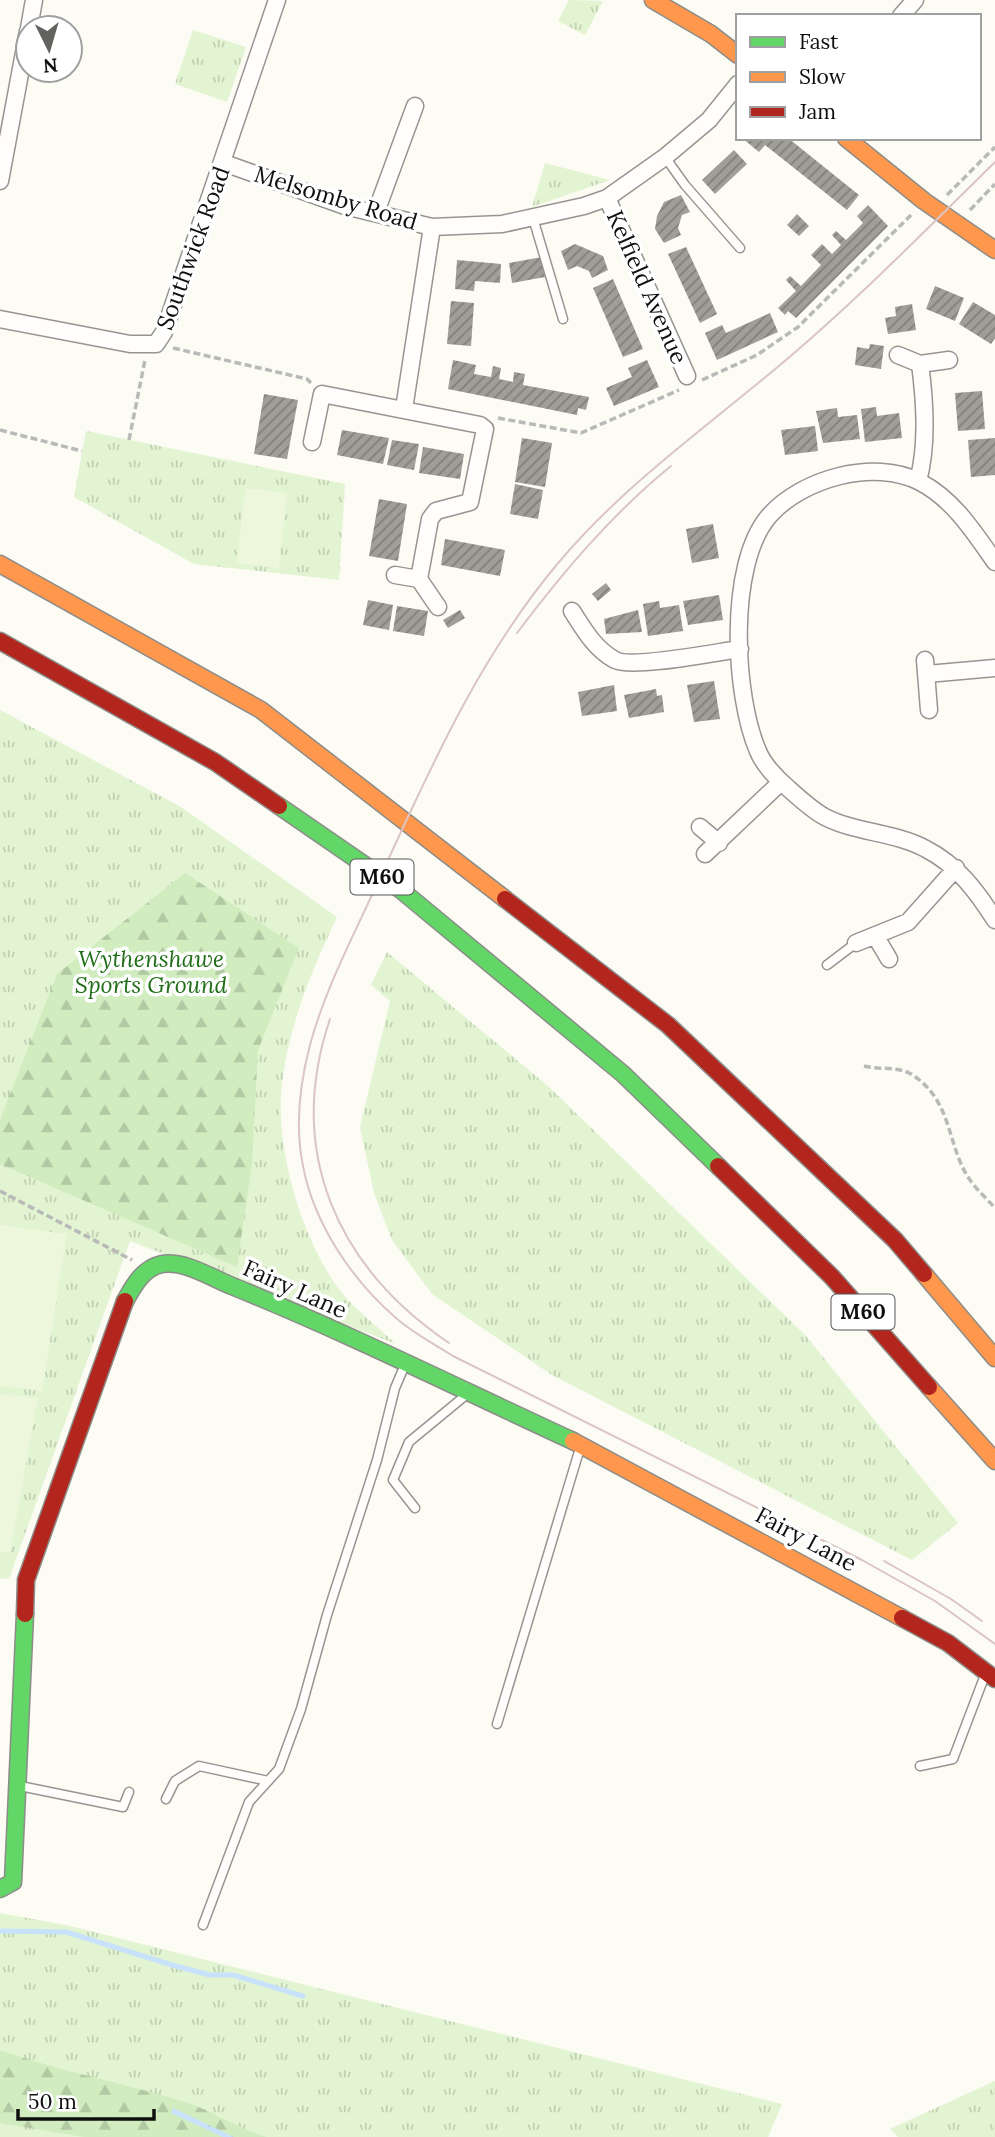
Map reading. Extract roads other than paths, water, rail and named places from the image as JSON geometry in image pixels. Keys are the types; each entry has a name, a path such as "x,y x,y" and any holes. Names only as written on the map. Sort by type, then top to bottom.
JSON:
{"main road":[{"path":"653,0 736,54"},
{"path":"848,140 924,201 995,250"},
{"name":"M60","path":"0,564 261,710 668,1025 895,1240 995,1358"},
{"name":"M60","path":"0,641 215,762 401,891 443,925 623,1074 792,1238 832,1277 995,1461"},
{"name":"Fairy Lane","path":"17,1785 26,1580 123,1305 135,1283 149,1269 162,1264 178,1264 262,1298 581,1445 948,1643 991,1676"},
{"path":"0,1889 13,1882 17,1785"}],"street":[{"name":"Southwick Road","path":"0,319 130,344 151,344 164,332 224,163 277,0"},
{"path":"903,14 915,0"},
{"path":"0,181 18,84"},
{"name":"Melsomby Road","path":"224,163 345,206 432,227 502,224 607,198 665,158 709,120 736,86"},
{"path":"376,212 415,106"},
{"name":"Kelfield Avenue","path":"607,198 687,376"},
{"path":"404,410 432,227"},
{"path":"898,355 920,364 949,360"},
{"path":"918,481 923,463 920,364"},
{"path":"312,442 322,394 480,425 486,435 470,502 436,511 429,519 419,579 439,607"},
{"path":"995,562 952,505 918,481 884,473 849,475 820,482 792,496 768,517 753,543 744,571 738,606 747,719 758,754 781,782 825,817 925,848 956,868 995,920"},
{"path":"395,575 419,579"},
{"path":"572,611 595,644 618,662 641,662 740,649"},
{"path":"929,710 926,667 995,668"},
{"path":"705,854 781,782"},
{"path":"700,827 719,843"},
{"path":"856,943 908,922 956,868"},
{"path":"876,937 889,960"}],"lane":[{"path":"665,158 685,186 740,248"},
{"path":"533,218 563,318"},
{"path":"827,965 856,943"},
{"path":"203,1925 249,1802 279,1769 301,1709 327,1615 377,1460 395,1388 405,1364"},
{"path":"415,1508 393,1480 402,1453 409,1442 468,1393"},
{"path":"497,1724 581,1445"},
{"path":"920,1766 943,1764 953,1759 991,1676"},
{"path":"166,1798 175,1781 199,1766 268,1781"},
{"path":"17,1785 123,1807 129,1792"}],"water":[{"path":"173,2108 234,2137 223,2137 171,2113"}],"waterway":[{"path":"0,1931 66,1932 172,1965 210,1975 233,1975 303,1996"}],"tram line":[{"path":"995,162 835,316 610,508 559,562 530,599 504,637 457,717 340,963 310,1045 301,1090 299,1121 308,1188 337,1250 380,1303 416,1333 453,1356 862,1560 935,1601 995,1644"},
{"path":"517,633 589,545 649,484 671,466"},
{"path":"330,1019 318,1068 314,1115 318,1160 331,1202 350,1242 377,1279 410,1313 449,1343"},
{"path":"884,1561 951,1599 982,1621"}],"park label":[{"name":"Wythenshawe Sports Ground","path":"151,972"}]}
